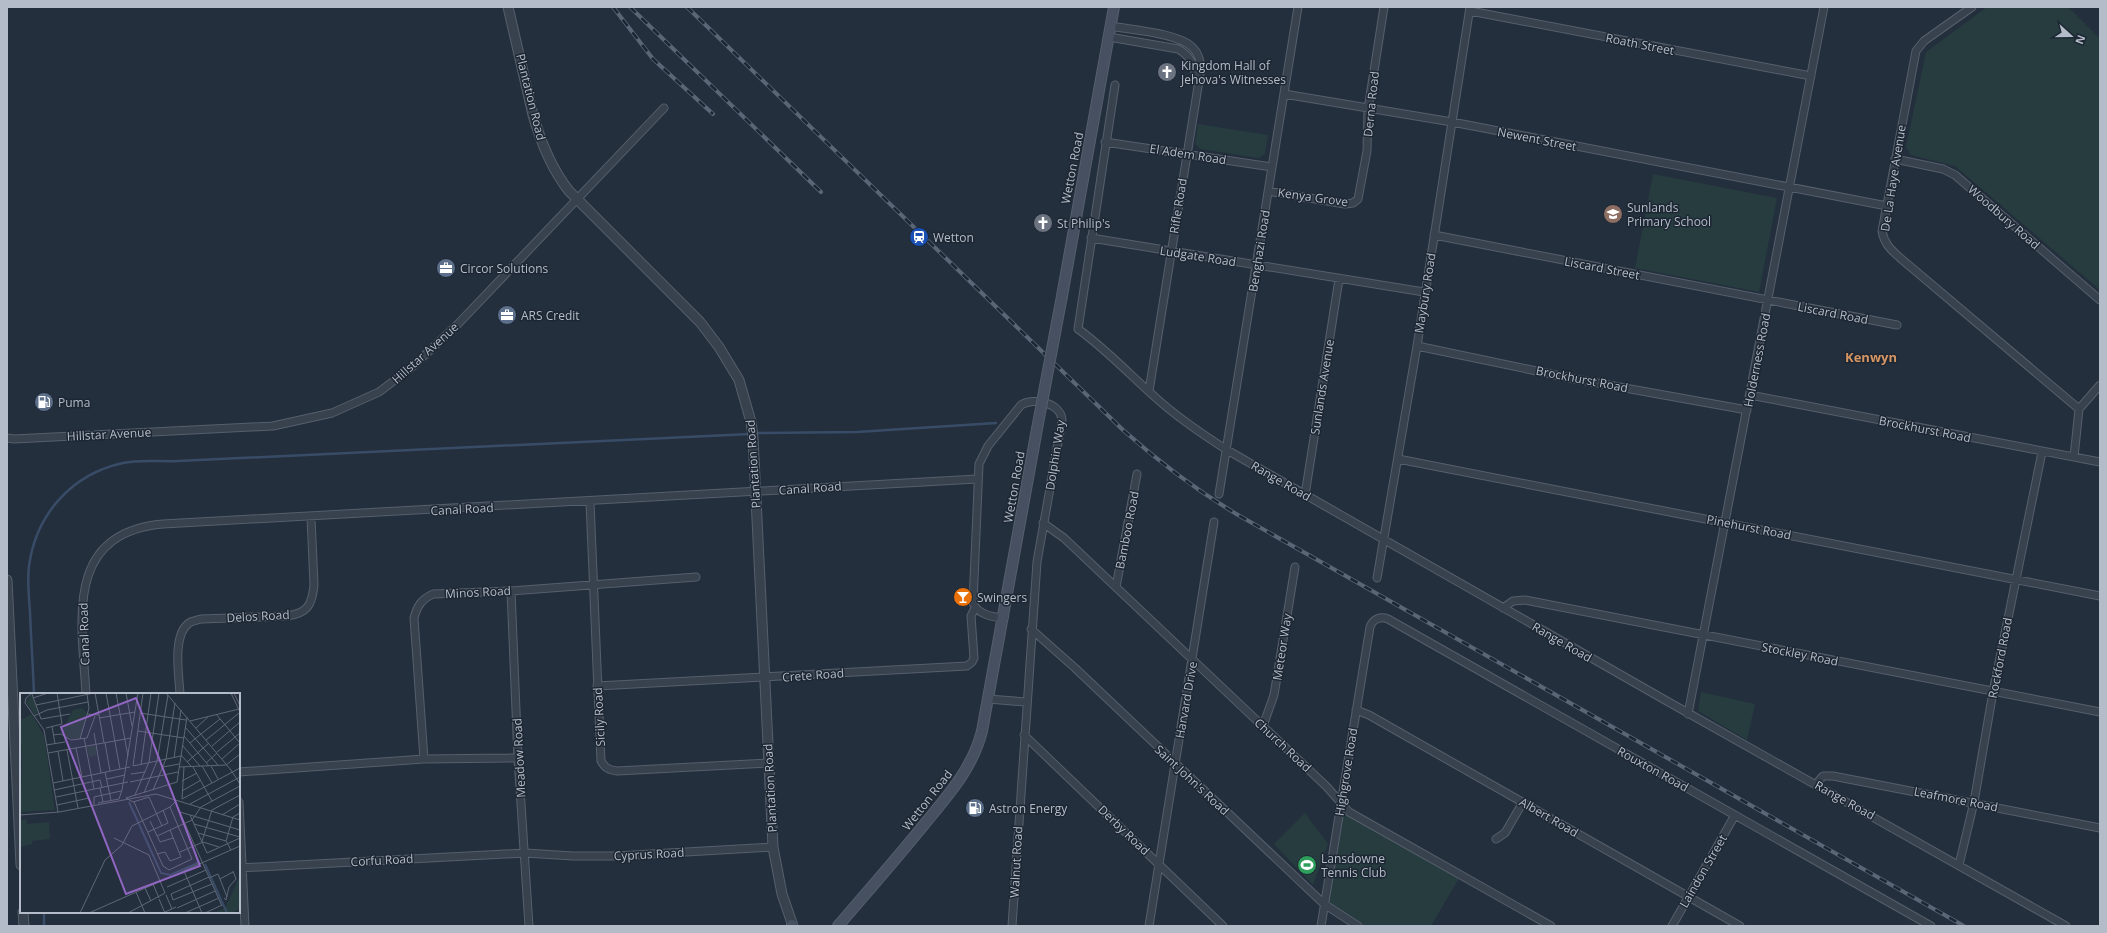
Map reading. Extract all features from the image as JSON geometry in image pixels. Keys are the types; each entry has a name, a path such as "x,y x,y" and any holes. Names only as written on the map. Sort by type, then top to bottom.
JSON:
{"main road":[{"name":"Wetton Road","path":"838,926 901,854 969,767 979,743 1004,618 1114,7"}],"street":[{"name":"Plantation Road","path":"508,7 538,133 554,170 568,191 700,322 728,359 739,380 751,422 773,847 780,887 792,926"},
{"name":"Benghazi Road","path":"1219,494 1298,7"},
{"name":"Derna Road","path":"1357,201 1360,194 1367,151 1368,109 1384,7"},
{"name":"Holderness Road","path":"1688,714 1705,635 1824,7"},
{"name":"De La Haye Avenue","path":"1972,7 1924,40 1916,51 1882,231 1886,244 1891,250 2079,409"},
{"name":"Roath Street","path":"1470,9 1811,76"},
{"name":"Maybury Road","path":"1377,578 1385,540 1417,346 1424,292 1470,9"},
{"name":"Rifle Road","path":"1111,26 1167,37 1188,43 1196,52 1201,68 1198,92 1186,153 1149,392"},
{"name":"Rifle Road","path":"1109,37 1162,46 1184,52 1193,65 1198,92"},
{"path":"1091,238 1115,85"},
{"name":"Newent Street","path":"1284,94 1452,122 1887,206"},
{"name":"Hillstar Avenue","path":"7,438 14,439 273,426 332,414 379,392 411,368 458,324 664,108"},
{"name":"El Adem Road","path":"1105,142 1272,167"},
{"name":"Woodbury Road","path":"1895,159 1943,169 1955,175 2100,300"},
{"name":"Kenya Grove","path":"1268,191 1345,204 1353,204 1357,201"},
{"name":"Liscard Street","path":"1434,235 1769,301"},
{"name":"Ludgate Road","path":"1091,238 1424,292"},
{"name":"Range Road","path":"1091,238 1078,329 1093,339 1149,392 1188,424 1227,450 1688,714 1816,784 2066,926"},
{"name":"Sunlands Avenue","path":"1305,495 1339,279"},
{"name":"Liscard Road","path":"1769,301 1897,325"},
{"name":"Brockhurst Road","path":"1417,346 1575,379 1747,410"},
{"path":"2074,457 2079,409 2100,384"},
{"name":"Brockhurst Road","path":"1750,395 2100,462"},
{"name":"Dolphin Way","path":"975,608 973,592 977,479 979,464 983,454 1021,405 1029,402 1052,405 1060,412 1062,420 1036,562 1026,702"},
{"name":"Rockford Road","path":"1959,865 1974,802 1993,692 2042,452"},
{"name":"Pinehurst Road","path":"1398,459 2100,596"},
{"name":"Bamboo Road","path":"1116,587 1137,474"},
{"name":"Canal Road","path":"86,693 82,611 86,579 93,564 107,547 117,538 129,531 155,525 590,502 977,479"},
{"name":"Sicily Road","path":"590,502 592,583 601,761 607,769 617,771 768,763"},
{"name":"Delos Road","path":"180,693 178,640 182,631 190,623 201,619 287,616 301,614 306,609 313,594 314,585 311,517"},
{"name":"Harvard Drive","path":"1149,926 1158,862 1193,660 1214,522"},
{"name":"Church Road","path":"1043,523 1064,538 1116,587 1327,787 1349,812 1551,926"},
{"name":"Meteor Way","path":"1263,726 1274,695 1295,567"},
{"name":"Minos Road","path":"424,759 414,618 416,611 426,598 434,594 511,591 592,583 696,577"},
{"path":"7,580 11,736 20,852"},
{"name":"Meadow Road","path":"511,591 518,758 530,926"},
{"name":"Stockley Road","path":"1503,608 1513,601 1525,600 2100,712"},
{"path":"975,608 984,614 1004,618"},
{"name":"Crete Road","path":"597,686 967,666 974,658 971,616 975,608"},
{"name":"Rouxton Road","path":"1374,620 1382,618 1388,619 1735,815 1921,924 1931,926"},
{"name":"Highgrove Road","path":"1321,926 1370,627 1374,620"},
{"name":"Saint John's Road","path":"1031,629 1176,763 1324,904 1358,926"},
{"path":"988,699 1026,702"},
{"name":"Walnut Road","path":"1012,926 1026,702"},
{"name":"Albert Road","path":"1356,710 1376,719 1740,926"},
{"name":"Derby Road","path":"1024,735 1223,926"},
{"path":"240,772 424,759 518,758"},
{"name":"Leafmore Road","path":"1816,784 1822,776 1828,775 1974,802 2100,828"},
{"path":"1496,839 1506,833 1523,802"},
{"name":"Laindon Street","path":"1672,926 1735,815"},
{"name":"Cyprus Road","path":"525,853 573,856 616,856 773,847"},
{"name":"Corfu Road","path":"240,868 525,853"},
{"path":"240,868 245,926"},
{"path":"23,913 24,926"}],"green space":[{"path":"1987,7 2068,7 2100,39 2100,290 1955,166 1911,155 1906,147 1926,52"},
{"path":"1198,124 1268,135 1265,154 1259,158 1200,149 1195,144"},
{"path":"1653,174 1777,198 1759,292 1635,268"},
{"path":"1701,692 1755,704 1747,740 1698,711"},
{"path":"1342,805 1461,875 1431,926 1356,926 1323,907"},
{"name":"Lansdowne Tennis Club","path":"1305,813 1328,844 1313,885 1274,844"}],"waterway":[{"path":"755,433 857,432 996,423"},
{"path":"34,693 28,583 29,566 33,547 39,530 48,513 60,499 88,476 105,468 137,461 178,461 750,434"},
{"path":"44,913 44,926"}],"railway":[{"path":"613,7 653,59 713,114"},
{"path":"630,7 821,192"},
{"path":"687,7 1123,430 1193,486 1238,515 1964,926"}],"place":[{"name":"Kingdom Hall of Jehova's Witnesses","path":"1167,72"},
{"name":"Sunlands Primary School","path":"1613,214"},
{"name":"St Philip's","path":"1043,223"},
{"name":"Wetton","path":"919,237"},
{"name":"Circor Solutions","path":"446,268"},
{"name":"ARS Credit","path":"507,315"},
{"name":"Puma","path":"44,402"},
{"name":"Swingers","path":"963,597"},
{"name":"Astron Energy","path":"975,808"},
{"name":"Lansdowne Tennis Club","path":"1307,865"}],"district":[{"name":"Kenwyn","path":"1871,357"}]}
